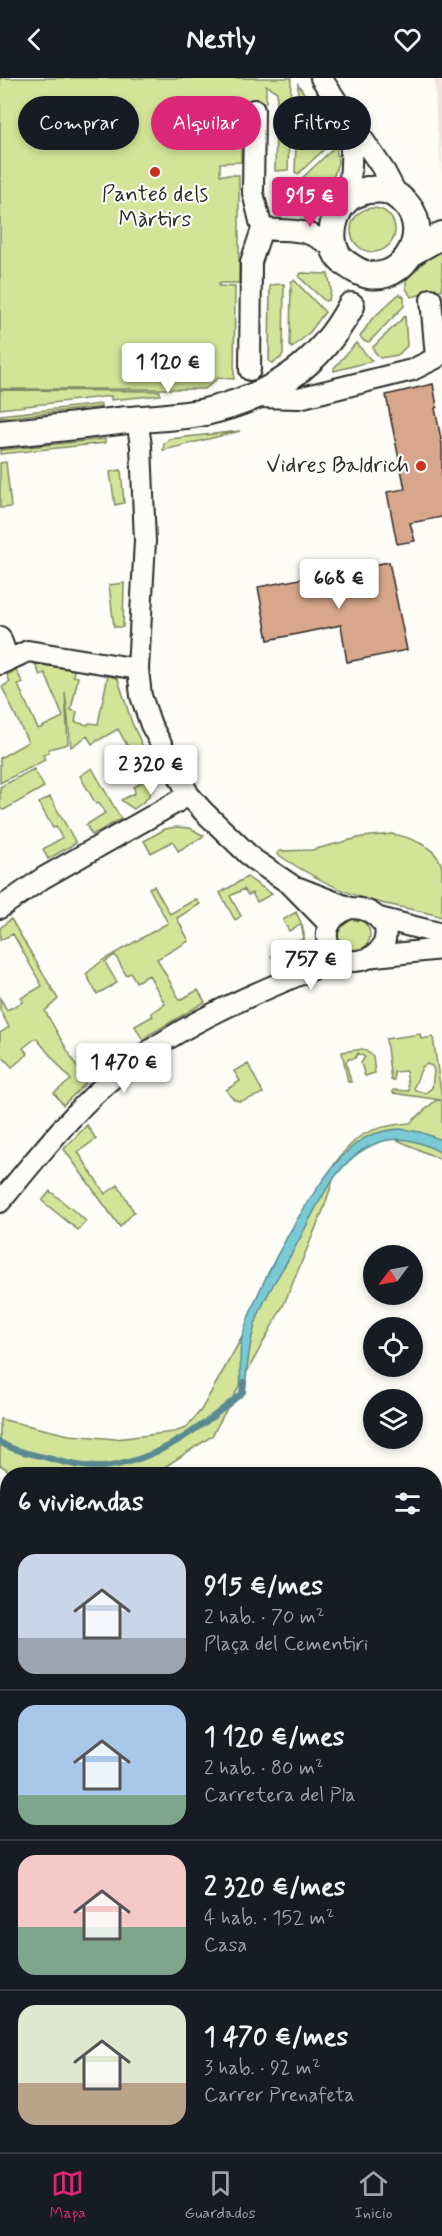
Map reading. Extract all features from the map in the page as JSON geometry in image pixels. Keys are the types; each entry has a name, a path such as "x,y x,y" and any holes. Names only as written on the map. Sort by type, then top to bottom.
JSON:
{"main road":[{"path":"351,306 332,232 333,222 342,207 367,190 385,190 397,195 416,217 416,238 412,252"},
{"path":"416,217 442,227"},
{"path":"0,434 204,412 252,397 290,377 319,353 337,333 351,306 364,300 386,275 401,265 412,252 442,235"},
{"path":"339,256 365,275 386,275"}],"street":[{"path":"321,78 333,96"},
{"path":"250,370 251,262 262,229 253,193 254,150"},
{"path":"302,230 342,207 351,177 352,150"},
{"path":"370,150 397,195"},
{"path":"262,229 302,230 323,240 339,256"},
{"path":"252,397 299,398 412,370 436,358 431,299"},
{"path":"137,419 141,446 145,541 138,669 141,696 151,725 189,795 203,811 253,859 290,884 329,924"},
{"path":"0,637 4,662 28,651 138,669"},
{"path":"0,908 30,886 189,795"},
{"path":"290,884 350,908 360,908 371,912 379,918 385,927 386,936 384,944 375,956"},
{"path":"338,959 328,945 329,924 334,916 350,908"},
{"path":"379,918 442,934"},
{"path":"0,1202 59,1131 120,1072 160,1045 211,1016 338,959 358,962 375,956 442,950"}],"shaded area":[{"path":"435,78 442,78 442,173 436,117"}],"green space":[{"path":"0,78 291,78 290,96 277,96 277,92 266,85 266,102 261,102 261,96 151,96 151,150 241,150 241,162 220,163 220,175 239,175 239,283 219,283 219,286 235,287 234,379 218,378 205,389 0,389"},
{"path":"298,84 306,96 298,96"},
{"path":"276,150 289,150 288,170 275,171"},
{"path":"296,150 323,150 298,174 295,172"},
{"path":"332,150 336,150 338,162 332,182 304,181 302,178"},
{"path":"373,208 388,215 395,230 388,245 373,252 358,245 351,230 358,215"},
{"path":"442,250 442,290 411,297 406,288 406,280 427,259"},
{"path":"301,273 328,274 331,289 329,300 325,301 299,277"},
{"path":"294,280 325,312 310,332 292,348 290,346 291,282"},
{"path":"284,284 283,353 281,358 272,363 269,361 270,285"},
{"path":"399,294 404,297 404,306 369,342 364,341 360,337 371,320"},
{"path":"405,316 407,346 398,355 380,358 373,347"},
{"path":"356,343 372,361 334,371 334,368"},
{"path":"0,390 160,391 160,395 111,400 111,396 0,409"},
{"path":"101,404 101,407 0,418 0,415"},
{"path":"240,431 163,450 164,444 169,439"},
{"path":"105,439 105,443 0,454 0,450"},
{"path":"6,462 11,507 0,508 0,463"},
{"path":"121,470 124,503 115,505 110,472"},
{"path":"124,583 123,627 114,627 109,585"},
{"path":"35,664 74,670 73,676 78,677 71,710 77,712 75,722 88,725 89,723 98,724 108,675 118,679 132,723 144,749 133,756 118,729 92,744 87,736 71,747 65,692 68,744 49,749 49,752 43,755 45,760 0,783 0,758 28,742 2,687 10,682 7,675 16,670 23,683 18,685 38,729 63,717 45,673 40,675"},
{"path":"92,768 121,819 92,835 86,825 105,813 99,803 96,804 80,776"},
{"path":"34,769 44,787 4,810 0,809 0,787"},
{"path":"154,774 152,791 143,802 134,809 121,800 135,793 134,787"},
{"path":"50,797 76,843 48,859 43,849 62,838 56,827 53,828 39,803"},
{"path":"190,828 204,836 178,851 173,841 151,853 144,841 165,829"},
{"path":"392,834 422,844 435,854 442,868 442,917 373,901 347,892 311,875 277,854 280,851 312,850 362,837"},
{"path":"247,877 272,894 257,902 252,893 248,895 244,889 230,896 241,916 235,920 220,893"},
{"path":"154,886 170,914 196,899 200,904 177,918 189,941 157,959 180,1000 198,990 205,1002 142,1039 135,1026 153,1016 151,1013 165,1004 149,975 136,982 131,973 126,975 115,955 105,962 117,983 97,994 86,974 103,960 168,923 149,888"},
{"path":"296,912 301,922 304,937 301,924 289,931 283,920"},
{"path":"11,919 58,999 45,1011 86,1083 63,1105 54,1093 71,1080 36,1038 23,1048 28,1054 12,1067 0,1054 0,1033 9,1027 0,1010 0,998 7,1010 23,1002 21,998 42,986 13,934 0,940 0,928"},
{"path":"354,919 365,924 370,935 365,946 354,951 343,946 338,935 343,924"},
{"path":"304,938 300,952 278,968 271,956"},
{"path":"420,1034 421,1039 433,1037 442,1099 442,1160 393,1138 368,1144 336,1171 324,1208 284,1304 212,1436 165,1467 3,1467 0,1465 0,1419 69,1435 116,1439 174,1432 186,1428 201,1410 235,1350 336,1162 363,1135 383,1127 410,1123 435,1101 441,1100 393,1093 393,1090 409,1091 406,1071 394,1072 394,1080 391,1080 386,1039","holes":["427,1064 432,1066 434,1071 432,1088 425,1093 415,1090 414,1087 422,1067"]},
{"path":"363,1049 373,1056 375,1073 365,1076 361,1063 365,1057 358,1053 355,1058 346,1062 351,1082 348,1082 342,1052"},
{"path":"248,1064 263,1093 238,1101 226,1090 240,1081 234,1071"},
{"path":"87,1125 96,1139 78,1152 105,1194 118,1185 134,1212 120,1227 64,1149"},
{"path":"50,1191 86,1221 78,1230 42,1201"}],"water":[{"path":"400,1129 420,1132 442,1140 442,1153 410,1140 386,1140 361,1151 336,1175 263,1304 252,1339 245,1390 240,1392 241,1344 249,1316 274,1262 306,1204 341,1158 357,1143 377,1133"}],"building":[{"name":"Vidres Baldrich","path":"433,384 442,444 442,517 410,523 415,541 397,544 387,492 405,489 386,395"},
{"path":"389,562 407,650 347,662 341,625 268,640 258,587"}],"waterway":[{"path":"0,1442 23,1452 75,1465 103,1467 123,1463 161,1450 195,1430 243,1392 244,1382"}],"place":[{"name":"Panteó dels Màrtirs","path":"155,172"},
{"name":"Vidres Baldrich","path":"421,466"}]}
